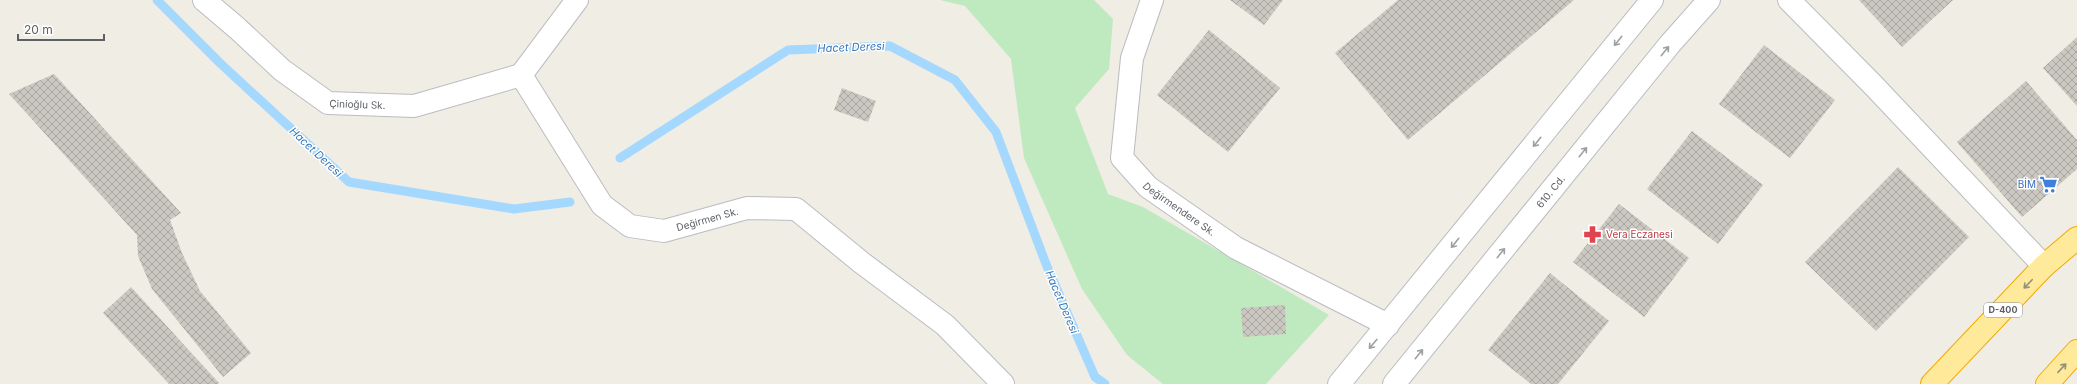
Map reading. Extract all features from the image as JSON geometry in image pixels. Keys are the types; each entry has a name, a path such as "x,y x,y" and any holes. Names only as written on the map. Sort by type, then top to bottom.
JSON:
{"highway":[{"name":"D-400","path":"1932,384 2044,266 2077,238"},
{"path":"2047,384 2077,351"}],"street":[{"name":"Çinioğlu Sk.","path":"204,0 237,28 282,70 328,103 414,106 520,75"},
{"path":"520,75 577,0"},
{"name":"Değirmendere Sk.","path":"1152,0 1132,58 1122,158 1148,187 1236,248 1388,325"},
{"path":"1339,384 1652,0"},
{"name":"610. Cd.","path":"1394,384 1665,50 1709,0"},
{"path":"1789,0 1874,86 2044,266"},
{"name":"Değirmen Sk.","path":"520,75 602,205 630,226 664,231 747,208 796,209 862,263 945,325 1003,384"}],"green space":[{"path":"940,0 1094,0 1113,19 1109,69 1075,108 1108,194 1143,207 1329,315 1266,384 1163,384 1127,355 1082,289 1024,158 1011,59 965,6"}],"building":[{"path":"1230,0 1283,0 1264,25"},
{"path":"1398,0 1574,0 1408,140 1335,53"},
{"path":"1859,0 1953,0 1902,47"},
{"path":"1209,30 1280,88 1228,152 1157,95"},
{"path":"2077,37 2077,106 2043,68"},
{"path":"1764,45 1835,100 1790,158 1719,104"},
{"path":"54,74 181,213 170,220 182,253 200,291 251,353 223,377 152,289 138,256 137,235 9,94"},
{"path":"2026,81 2077,140 2077,169 2022,217 1957,142"},
{"path":"842,88 876,101 868,122 834,110"},
{"path":"1692,131 1763,185 1718,244 1647,189"},
{"path":"1898,167 1969,237 1876,331 1805,262"},
{"path":"1619,204 1689,258 1644,317 1573,262"},
{"path":"1550,273 1609,321 1558,384 1531,384 1488,350"},
{"path":"131,287 219,383 218,384 169,384 103,313"},
{"path":"1285,305 1286,334 1243,337 1241,308"}],"waterway":[{"name":"Hacet Deresi","path":"157,0 221,64 349,182 514,209 570,202"},
{"name":"Hacet Deresi","path":"620,158 788,50 890,46 955,80 996,132 1046,264 1095,377 1105,384"}],"place":[{"name":"BİM","path":"2049,184"},
{"name":"Vera Eczanesi","path":"1593,234"}]}
